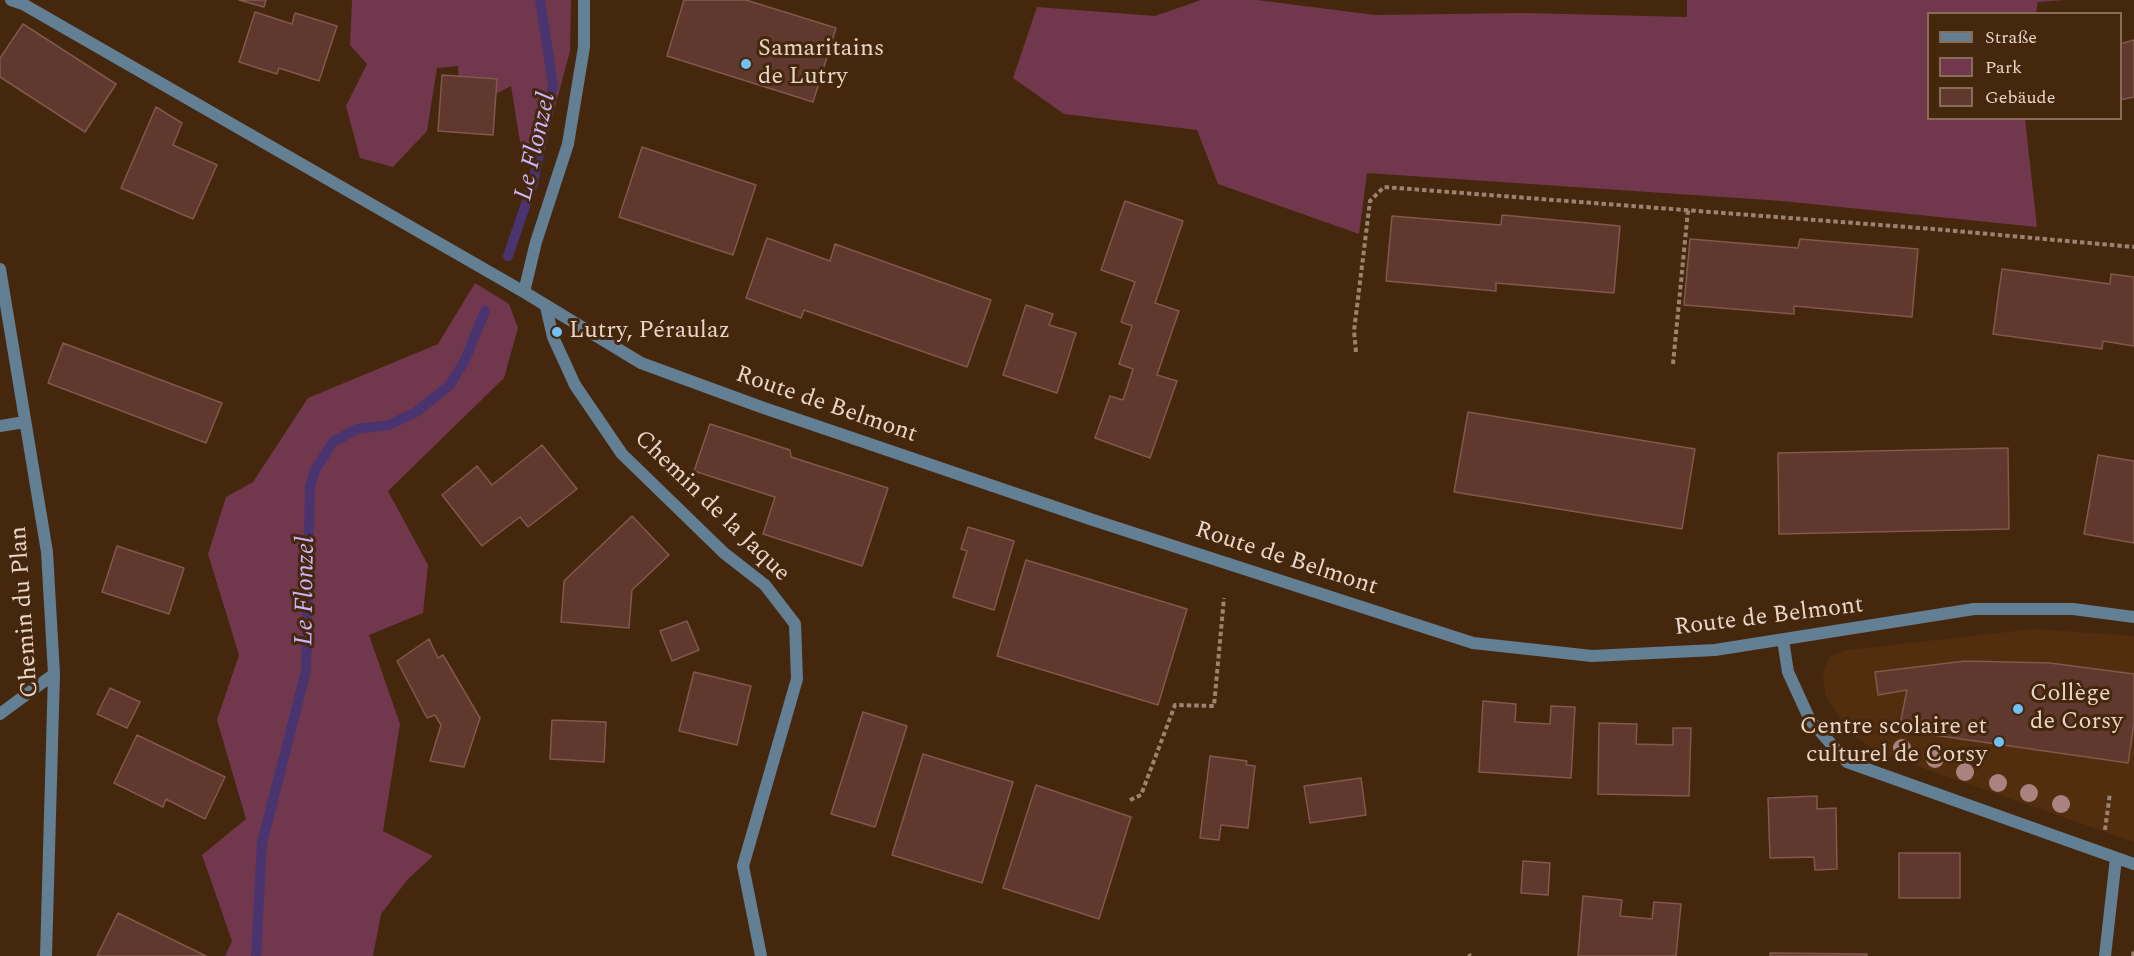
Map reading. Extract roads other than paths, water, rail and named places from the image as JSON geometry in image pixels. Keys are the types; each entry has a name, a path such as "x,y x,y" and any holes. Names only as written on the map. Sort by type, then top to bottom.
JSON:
{"street":[{"path":"524,292 536,242 568,144 584,47 584,0"},
{"name":"Route de Belmont","path":"20,1 524,292 641,363 750,403 1093,520 1473,643 1592,656 1715,650 1974,609 2073,609 2134,617"},
{"name":"Chemin du Plan","path":"0,269 47,552 54,674 45,956"},
{"name":"Chemin de la Jaque","path":"546,307 553,337 575,385 622,454 724,553 765,585 795,624 797,679 743,866 761,956"},
{"path":"0,426 24,422"},
{"path":"1783,640 1788,672 1810,720 1847,762 2134,864"},
{"path":"0,714 54,674"},
{"path":"2105,956 2116,858"}],"waterway":[{"name":"Le Flonzel","path":"508,256 533,183 553,85 540,0"},
{"name":"Le Flonzel","path":"256,956 262,843 306,671 310,487 315,470 333,442 357,429 389,425 416,412 450,385 465,360 485,311"}],"place":[{"name":"Samaritains de Lutry","path":"746,64"},
{"name":"Lutry, Péraulaz","path":"557,332"},
{"name":"Collège de Corsy","path":"2018,709"},
{"name":"Centre scolaire et culturel de Corsy","path":"1999,742"}]}
